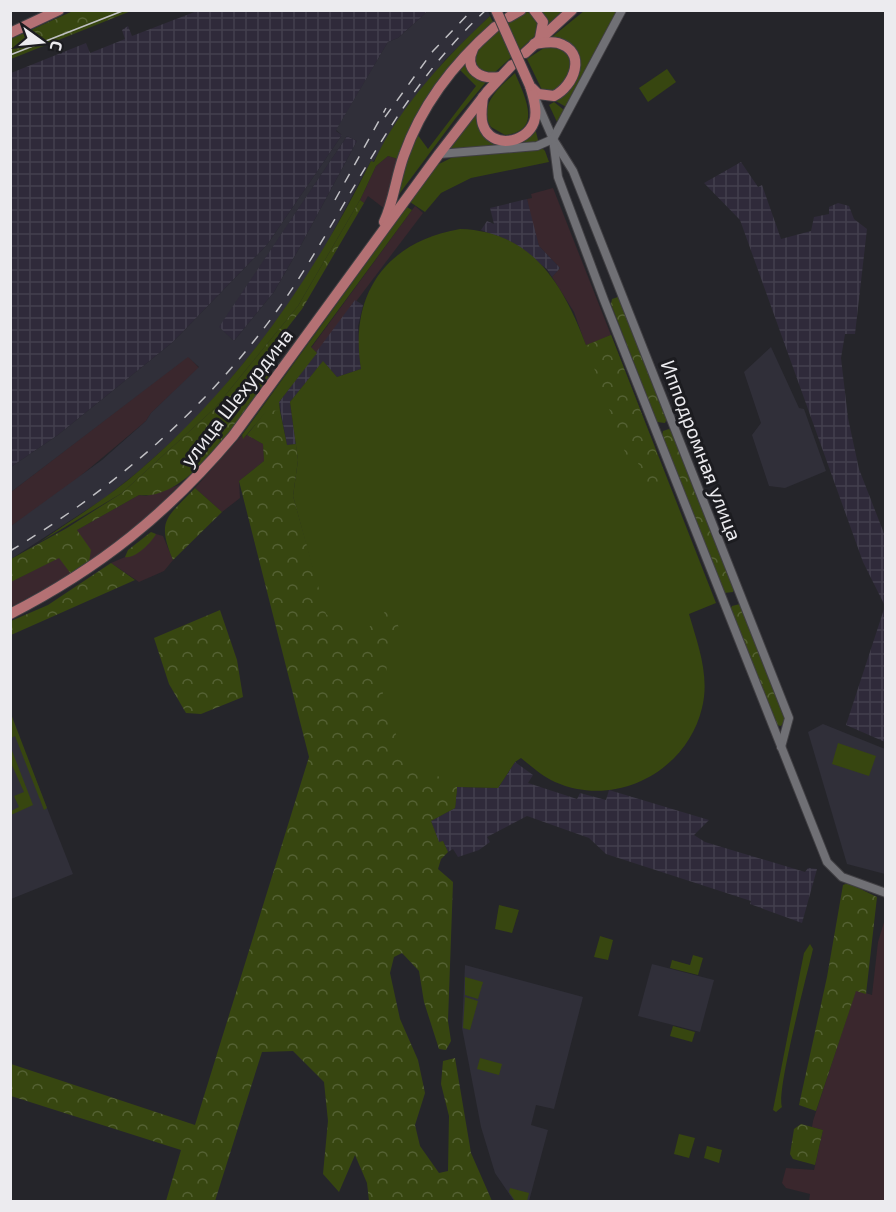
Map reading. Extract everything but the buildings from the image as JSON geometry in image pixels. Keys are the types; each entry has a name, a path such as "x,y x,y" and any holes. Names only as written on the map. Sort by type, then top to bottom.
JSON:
{"main road":[{"path":"10,33 59,10"},
{"path":"483,97 481,117 484,128 498,140 511,141 526,133 534,123 534,98 530,86 496,10"},
{"path":"509,17 521,10"},
{"path":"534,10 543,22 537,41"},
{"path":"525,53 572,10"},
{"name":"улица Шехурдина","path":"376,238 386,216 403,155 426,109 454,68 495,27"},
{"path":"530,86 538,94 554,96 571,83 576,69 574,58 562,45 537,41"},
{"path":"474,46 470,62 475,72 483,78 500,77"},
{"name":"улица Шехурдина","path":"10,614 75,579 112,554 183,491 232,436 439,154 483,97 512,65"},
{"path":"392,194 398,202 406,199"}],"street":[{"path":"439,154 537,146 553,139 622,10"},
{"path":"530,86 553,139"},
{"name":"Ипподромная улица","path":"553,139 572,167 789,718 780,747"},
{"name":"Ипподромная улица","path":"553,139 558,177 827,862 842,877 885,893"}],"shaded area":[{"path":"197,11 428,11 398,38 388,42 336,131 342,135 267,245 173,342 58,435 11,467 11,73 86,43 90,53 125,39 122,30 128,26 132,36"},
{"path":"428,11 488,11 490,16 445,60 409,106 373,162 371,161 318,260 297,294 199,417 105,498 11,559 11,526 102,460 146,421 151,413 199,367 188,357 11,492 11,467 58,435 173,342 267,245 342,135 336,130 388,42 398,38","holes":["347,136 357,141 274,292 234,341 219,327"]},
{"path":"347,136 357,141 300,247 274,292 234,341 218,327"},
{"path":"388,156 398,159 385,209 368,196 364,203 360,200 376,166"},
{"path":"741,162 758,187 762,185 781,239 811,231 814,217 829,214 829,207 838,203 849,206 854,219 867,229 855,334 845,334 841,358 848,418 859,469 885,536 885,606 863,562 740,220 704,183"},
{"path":"553,188 611,335 586,346 574,312 552,277 560,268 539,246 531,221 527,199 532,198 531,194"},
{"path":"527,199 539,246 560,268 552,277 547,269 510,242 481,230 487,221 494,224 490,208"},
{"path":"415,206 423,213 317,353 311,348"},
{"path":"355,300 363,305 358,326 361,369 337,377 323,362 290,402 296,444 287,445 279,402"},
{"path":"771,347 799,408 804,409 826,471 785,488 769,486 752,435 761,423 744,372"},
{"path":"188,356 199,368 151,413 146,421 59,494 11,526 11,492"},
{"path":"242,435 243,438 247,435 263,444 264,461 239,481 240,498 222,512 195,488"},
{"path":"182,484 131,531 89,562 77,530 139,495 146,496"},
{"path":"156,534 163,536 173,560 164,571 139,582 111,563 125,557"},
{"path":"60,557 71,574 11,607 11,582"},
{"path":"885,606 885,742 846,725"},
{"path":"10,714 73,874 11,899 10,899"},
{"path":"823,724 885,749 885,874 847,864 808,732"},
{"path":"515,762 533,775 528,783 577,799 580,793 606,800 609,790 709,820 694,835 705,842 805,872 808,868 817,869 802,923 750,904 751,901 606,854 589,838 527,816 487,837 490,842 479,850 458,857 453,849 448,852 443,841 439,843 431,821 455,808 457,787 498,788"},
{"path":"885,919 885,1201 809,1201 810,1194 786,1188 782,1183 786,1168 814,1170 823,1130 812,1127 813,1121 856,990 872,995 878,942"},
{"path":"652,964 714,980 700,1032 638,1016"},
{"path":"465,965 583,997 554,1109 536,1105 531,1125 548,1130 529,1201 514,1201 495,1173 481,1127 462,1028"}],"green space":[{"path":"73,11 131,11 11,59 11,39"},
{"path":"542,11 564,11 549,24"},
{"path":"584,11 620,11 568,108 554,100 579,65 552,37"},
{"path":"527,12 538,17 538,33 493,74 475,68 475,51 512,18"},
{"path":"490,16 494,24 465,49 398,159 388,156 376,166 360,200 298,306 215,408 122,493 40,542 140,470 210,402 242,365 299,288 349,204 371,161 374,162 397,121 441,65"},
{"path":"547,46 559,47 571,59 571,74 553,93 542,90 527,59"},
{"path":"467,58 481,81 486,82 455,119 397,197 404,164 417,134 428,149 476,86 458,68"},
{"path":"667,69 676,82 648,102 639,88"},
{"path":"515,73 526,101 528,119 524,127 517,132 505,135 491,127 487,119 488,104 503,84"},
{"path":"554,102 564,110 557,122 549,105"},
{"path":"476,111 494,142 535,128 539,144 448,150"},
{"path":"541,147 549,162 471,178 441,193 425,212 410,202 437,165 453,157"},
{"path":"360,200 364,203 302,309 261,362 272,372 215,450 197,469 178,484 159,493 139,495 77,530 91,550 89,562 71,574 59,558 11,582 11,559 67,528 122,493 215,408 298,306"},
{"path":"407,207 412,210 311,347 317,353 279,402 280,411 267,411 243,439 242,435"},
{"path":"460,229 485,232 507,239 525,250 555,282 567,301 586,345 611,335 716,603 689,614 702,661 704,696 694,730 681,750 665,766 646,779 624,787 602,791 578,789 555,782 521,758 515,762 498,788 457,787 455,808 433,814 340,670 293,496 298,460 290,402 323,361 337,377 361,369 359,342 361,318 367,296 378,276 393,259 411,246 434,236"},
{"path":"621,298 667,418 665,423 657,422 611,304 612,299"},
{"path":"611,335 669,485 649,493 637,460 629,463 586,346"},
{"path":"267,410 280,411 287,445 296,444 298,460 293,496 326,614 358,638 392,605 401,635 391,649 386,679 382,683 384,707 410,766 436,775 457,787 455,808 431,821 439,842 443,841 448,852 441,859 438,869 453,882 448,1021 451,1041 446,1050 439,1049 424,1002 419,971 402,953 394,957 390,973 400,1019 418,1060 425,1093 415,1125 420,1146 439,1173 448,1171 449,1116 441,1084 443,1061 455,1058 471,1153 492,1201 369,1201 367,1183 355,1155 339,1192 323,1174 328,1121 324,1082 293,1051 262,1052 215,1201 166,1201 181,1150 11,1096 11,1064 195,1125 309,757 239,481 264,461 263,444 247,435"},
{"path":"669,429 674,433 734,588 733,592 724,593 662,435 663,431"},
{"path":"195,488 222,512 173,560 165,536 167,520"},
{"path":"151,532 156,534 147,546 133,556 125,557 128,550"},
{"path":"111,563 135,580 11,635 11,621 48,605"},
{"path":"740,604 786,719 781,726 776,725 730,610 732,606"},
{"path":"220,610 237,660 243,697 201,714 186,713 169,684 154,638"},
{"path":"11,714 47,808 44,810 15,736 11,738"},
{"path":"838,743 876,756 869,776 832,764"},
{"path":"11,748 33,805 11,815 11,811 19,807 14,796 24,792 11,763"},
{"path":"848,883 877,897 866,994 856,991 816,1111 799,1105 827,977 843,885"},
{"path":"499,905 519,910 512,933 495,929"},
{"path":"600,936 613,940 608,960 594,957"},
{"path":"810,944 813,949 783,1080 782,1107 776,1112 773,1110 804,953"},
{"path":"693,955 703,958 698,975 670,968 672,960 690,965"},
{"path":"465,977 483,982 478,999 465,995"},
{"path":"465,997 478,1001 470,1030 463,1028"},
{"path":"673,1026 695,1032 692,1042 670,1036"},
{"path":"480,1058 502,1064 499,1075 477,1069"},
{"path":"801,1124 823,1130 815,1165 793,1159 790,1154 794,1129"},
{"path":"679,1134 695,1138 689,1158 674,1154"},
{"path":"707,1146 722,1150 719,1163 704,1158"},
{"path":"510,1188 529,1193 527,1201 515,1201 509,1192"}],"tram line":[{"path":"10,55 125,10"}],"railway":[{"path":"385,117 433,51 472,10"},
{"path":"10,551 92,497 130,466 167,434 235,364 294,286 404,107 455,41 486,10"},
{"path":"335,200 386,108"}]}
